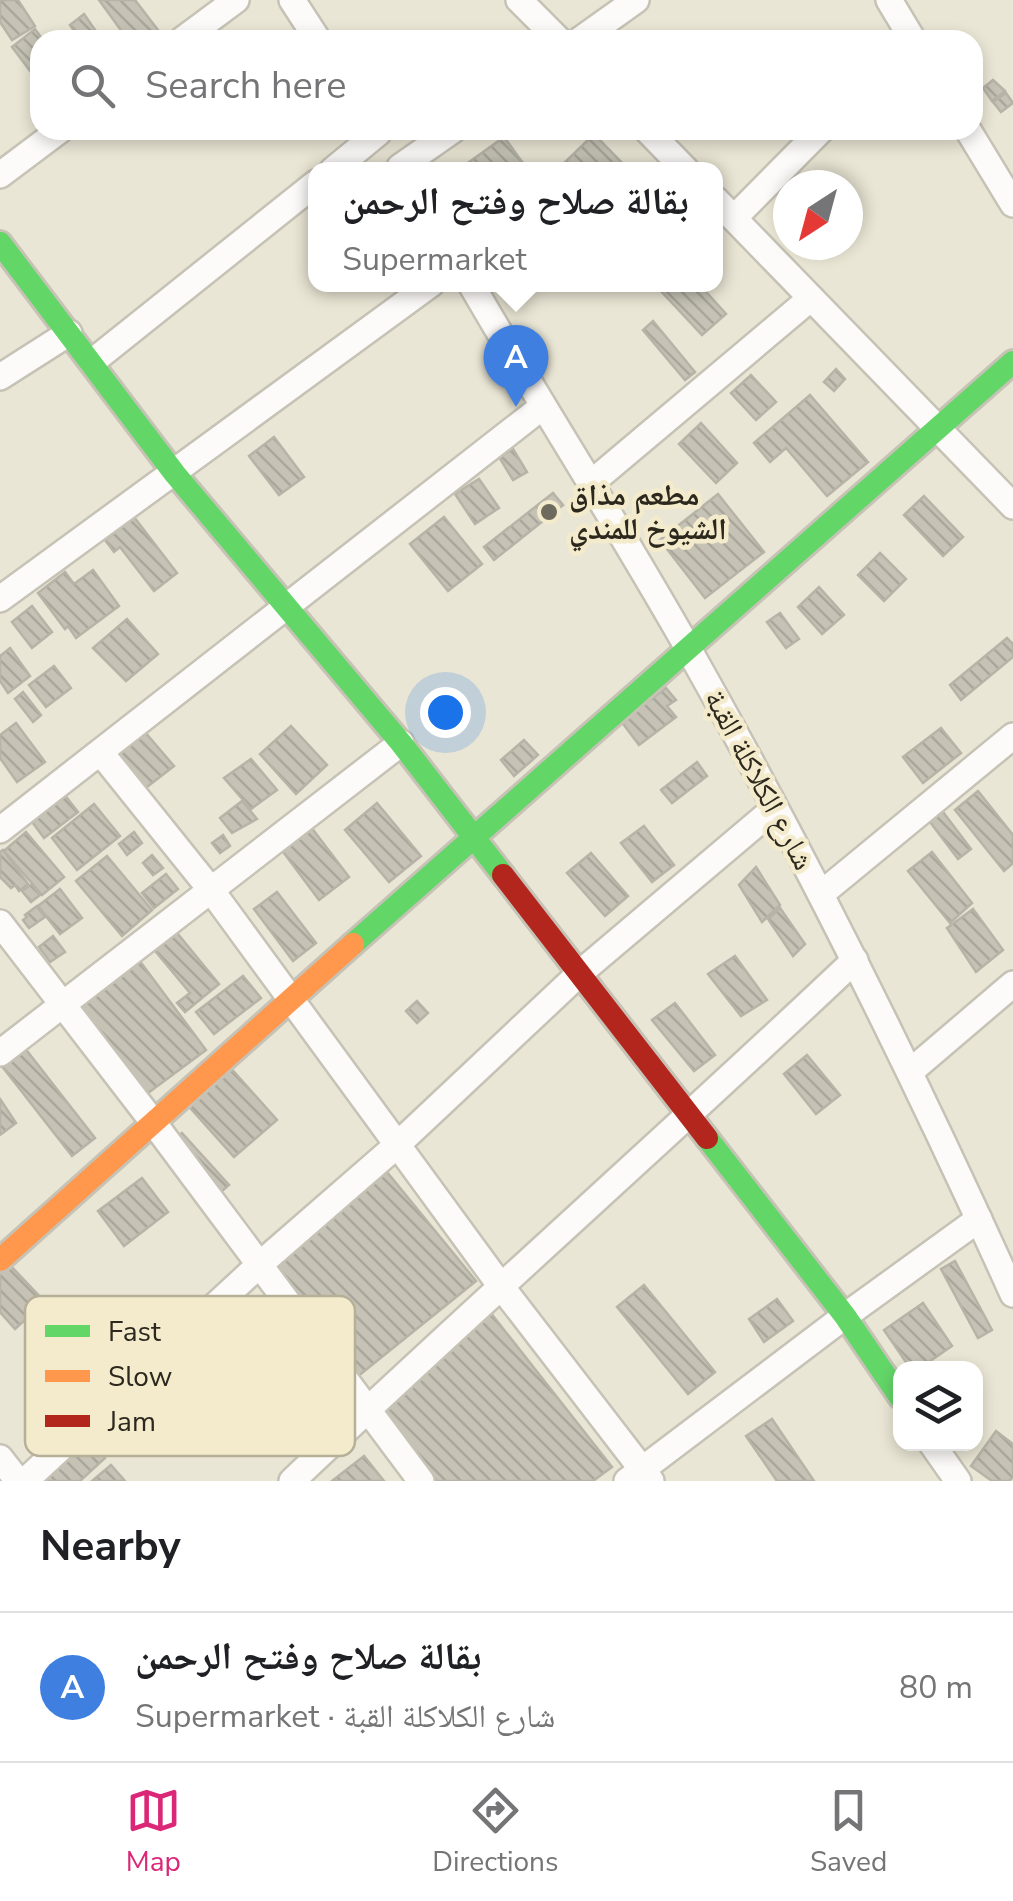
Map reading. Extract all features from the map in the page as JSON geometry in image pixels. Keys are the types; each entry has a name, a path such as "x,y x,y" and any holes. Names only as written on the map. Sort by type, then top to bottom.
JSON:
{"street":[{"path":"196,30 236,0"},
{"path":"292,0 312,30"},
{"path":"520,0 549,30"},
{"path":"594,30 636,0"},
{"path":"888,0 906,30"},
{"path":"0,175 47,140"},
{"path":"342,162 368,140"},
{"path":"384,140 397,162"},
{"path":"409,162 439,140"},
{"path":"657,140 678,162"},
{"path":"809,140 725,209 1013,506"},
{"path":"974,140 1013,204"},
{"path":"92,362 308,189"},
{"path":"0,243 175,474 401,743 845,1316 893,1388"},
{"path":"0,599 421,292"},
{"name":"شارع الكلاكلة القبة","path":"476,292 688,649 775,808 911,1071 1013,1294"},
{"path":"590,484 811,298"},
{"path":"0,377 70,333"},
{"path":"0,1260 473,836 1013,362"},
{"path":"0,830 542,406"},
{"path":"821,894 1013,736"},
{"path":"0,1053 401,743"},
{"path":"101,753 211,890 640,1477 845,1316 980,1219"},
{"path":"225,1296 396,1146 580,973 775,808"},
{"path":"0,924 154,1122 281,1296"},
{"path":"355,1421 855,960"},
{"path":"911,1071 1013,984"},
{"path":"991,1246 1013,1229"},
{"path":"355,1394 421,1481"},
{"path":"937,1451 958,1481"},
{"path":"25,1481 52,1456"},
{"path":"292,1481 318,1456"},
{"path":"0,1458 18,1481"}],"building":[{"path":"0,0 18,0 35,26 12,40 0,22"},
{"path":"99,0 135,0 158,30 121,30"},
{"path":"84,14 95,30 73,30 70,25"},
{"path":"30,33 30,71 12,47"},
{"path":"993,80 1005,91 992,101 983,88"},
{"path":"1006,93 1013,103 1001,112 993,102"},
{"path":"500,140 506,140 522,162 469,162"},
{"path":"588,140 600,140 621,162 565,162"},
{"path":"662,292 706,292 726,314 702,335"},
{"path":"653,321 695,372 685,380 643,330"},
{"path":"836,369 845,379 834,391 824,382"},
{"path":"751,375 776,402 756,420 731,393"},
{"path":"810,395 868,462 827,496 786,448 770,462 754,443"},
{"path":"701,423 737,463 716,483 679,444"},
{"path":"274,437 304,477 279,495 249,456"},
{"path":"513,449 527,472 513,480 499,457"},
{"path":"479,479 499,508 475,524 455,494"},
{"path":"553,493 563,505 494,560 484,547"},
{"path":"718,494 764,552 705,598 660,540"},
{"path":"924,496 963,537 943,556 904,515"},
{"path":"134,517 177,573 154,591 120,547 114,552 105,540"},
{"path":"444,517 482,564 448,591 410,544"},
{"path":"880,553 906,579 884,601 858,575"},
{"path":"93,570 119,606 76,638 38,593 65,572 74,584"},
{"path":"819,587 844,615 822,634 798,607"},
{"path":"32,606 52,632 32,648 12,622"},
{"path":"780,613 799,639 786,648 767,622"},
{"path":"127,619 158,654 126,681 93,648"},
{"path":"1007,638 1013,644 1013,657 961,700 950,685"},
{"path":"10,648 30,676 8,693 0,681 0,656"},
{"path":"54,666 71,688 46,707 29,685"},
{"path":"666,688 676,700 667,706 676,717 639,745 621,721"},
{"path":"23,692 41,715 33,722 15,699"},
{"path":"16,723 45,762 17,782 0,758 0,735"},
{"path":"291,726 327,765 296,794 260,754"},
{"path":"941,728 961,753 923,783 903,757"},
{"path":"144,731 174,766 143,790 113,753"},
{"path":"524,740 538,755 514,776 501,760"},
{"path":"251,759 277,790 251,809 224,778"},
{"path":"697,762 707,776 672,803 661,790"},
{"path":"60,789 78,812 44,838 27,815"},
{"path":"978,791 1013,835 1013,863 1004,871 955,810"},
{"path":"242,801 257,819 232,833 220,818"},
{"path":"377,803 421,856 389,882 345,830"},
{"path":"94,804 120,836 77,870 52,838"},
{"path":"940,808 971,849 958,859 927,818"},
{"path":"644,826 674,865 652,882 621,843"},
{"path":"311,827 349,877 319,900 281,849"},
{"path":"26,832 64,877 42,895 4,851"},
{"path":"134,832 142,843 127,855 119,844"},
{"path":"223,835 230,846 220,853 212,843"},
{"path":"3,850 28,884 19,891 0,877"},
{"path":"932,852 972,903 950,923 908,871"},
{"path":"591,853 628,896 605,916 567,873"},
{"path":"152,855 163,868 153,875 143,863"},
{"path":"107,856 152,910 122,936 76,881"},
{"path":"756,867 780,905 762,922 739,885"},
{"path":"166,874 178,889 154,908 142,893"},
{"path":"32,884 40,895 31,902 22,891"},
{"path":"60,889 82,918 60,934 38,906"},
{"path":"277,892 316,943 293,961 254,909"},
{"path":"37,906 45,917 29,928 23,920"},
{"path":"780,908 805,944 793,956 768,919"},
{"path":"973,909 1003,950 976,972 947,928"},
{"path":"173,928 219,984 185,1012 177,1003 190,993 151,946"},
{"path":"53,936 65,952 50,962 39,947"},
{"path":"735,956 767,1000 741,1016 708,974"},
{"path":"139,960 206,1050 144,1096 77,1007"},
{"path":"243,976 261,998 214,1034 196,1012"},
{"path":"417,1001 428,1013 417,1023 406,1011"},
{"path":"675,1003 715,1055 694,1071 652,1020"},
{"path":"24,1047 95,1138 72,1156 1,1065"},
{"path":"807,1055 840,1095 816,1114 784,1074"},
{"path":"228,1065 277,1120 234,1157 185,1102"},
{"path":"0,1099 16,1123 0,1135"},
{"path":"182,1133 229,1185 214,1198 173,1141"},
{"path":"387,1172 476,1281 357,1377 355,1296 291,1296 268,1268"},
{"path":"142,1178 168,1212 124,1246 98,1211"},
{"path":"955,1261 992,1330 978,1338 941,1269"},
{"path":"8,1263 39,1296 25,1296 25,1320 15,1329 0,1312 0,1270"},
{"path":"644,1285 715,1372 688,1394 617,1307"},
{"path":"777,1299 793,1321 764,1342 749,1319"},
{"path":"923,1303 952,1346 930,1361 905,1361 884,1330"},
{"path":"490,1312 612,1467 593,1481 437,1481 382,1410"},
{"path":"772,1419 814,1481 777,1481 746,1436"},
{"path":"996,1431 1013,1444 1013,1477 1009,1481 992,1481 971,1466"},
{"path":"60,1456 105,1458 80,1481 49,1481 42,1473"},
{"path":"364,1456 384,1481 332,1481"},
{"path":"111,1465 125,1481 92,1481"}],"traffic: fast":[{"path":"0,243 175,474 401,743 503,875"},
{"path":"353,944 1013,362"},
{"path":"707,1138 845,1316 893,1387"}],"traffic: slow":[{"path":"0,1260 353,944"}],"traffic: jam":[{"path":"503,875 707,1138"}],"place":[{"name":"بقالة صلاح وفتح الرحمن","path":"516,407"},
{"name":"مطعم مذاق الشيوخ للمندي","path":"549,512"}]}
